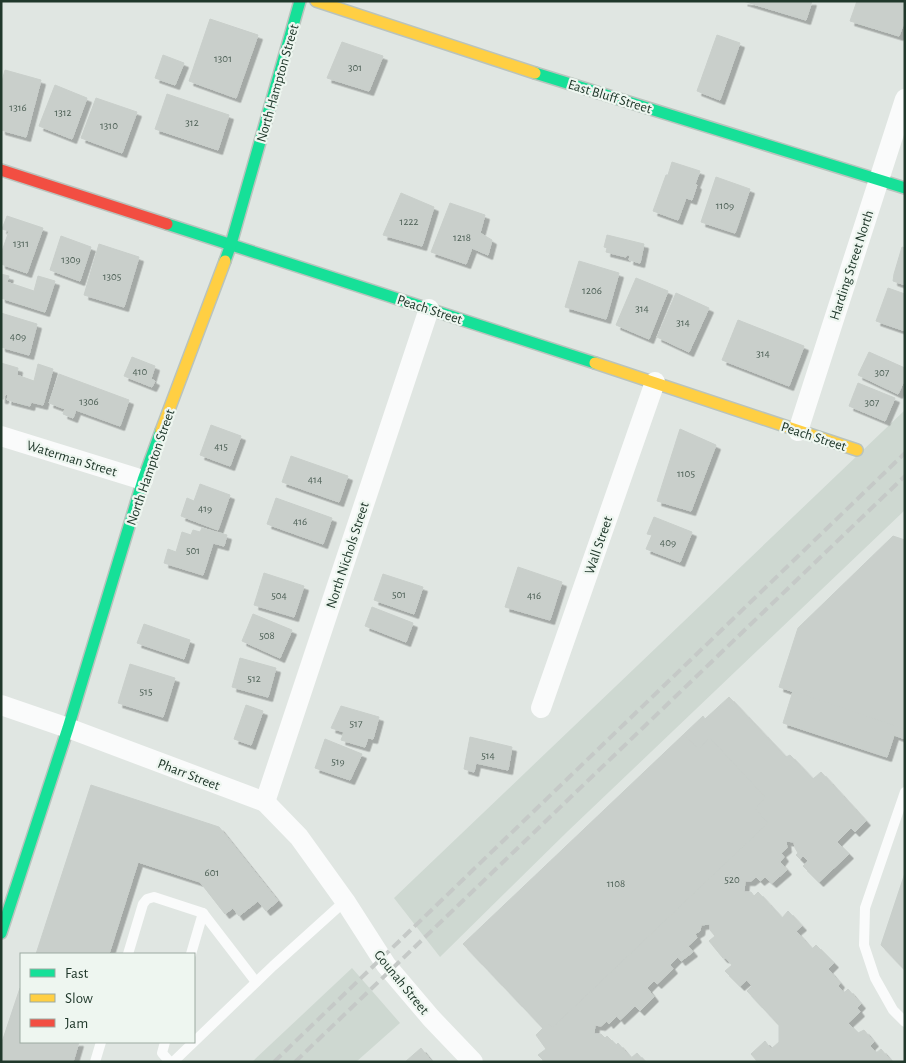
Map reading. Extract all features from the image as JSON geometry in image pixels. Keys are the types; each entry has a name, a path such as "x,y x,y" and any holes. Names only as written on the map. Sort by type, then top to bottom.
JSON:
{"street":[{"name":"North Hampton Street","path":"1,933 68,728 144,480 231,244 300,1"},
{"name":"East Bluff Street","path":"316,1 518,68 905,188"},
{"name":"Harding Street North","path":"798,431 905,98"},
{"name":"Peach Street","path":"1,170 655,382 857,450"},
{"name":"North Nichols Street","path":"265,802 428,309"},
{"name":"Wall Street","path":"541,708 655,382"},
{"name":"Waterman Street","path":"1,436 144,480"},
{"name":"Pharr Street","path":"1,705 68,728 265,802 299,837 342,898"},
{"name":"Gounah Street","path":"342,898 386,965 431,1018 473,1062"}],"lane":[{"path":"905,792 865,908 864,945 875,978 893,1010 905,1022"},
{"path":"128,953 143,904 147,899 154,897 203,913 256,982"},
{"path":"195,1040 342,898"},
{"path":"191,953 203,913"},
{"path":"94,1062 101,1043"},
{"path":"165,1043 162,1053 172,1062 192,1043"}],"shaded area":[{"path":"905,410 905,510 567,832 440,957 394,898"},
{"path":"352,968 400,1023 356,1062 252,1062"}],"building":[{"path":"743,1 812,1 806,20"},
{"path":"857,1 905,1 905,20 899,36 850,21"},
{"path":"210,19 258,35 236,98 189,81"},
{"path":"717,35 740,43 720,100 697,91"},
{"path":"342,42 383,56 369,91 327,78"},
{"path":"163,55 184,63 175,85 155,78"},
{"path":"5,70 41,80 26,137 1,130 1,85"},
{"path":"55,85 87,98 72,139 39,126"},
{"path":"167,94 229,115 218,150 155,129"},
{"path":"96,98 137,112 122,153 81,138"},
{"path":"672,162 700,171 692,200 686,198 678,220 653,211"},
{"path":"716,177 750,189 735,233 701,222"},
{"path":"401,193 434,207 422,246 383,235"},
{"path":"450,203 485,215 480,233 492,240 488,255 472,248 466,264 431,252"},
{"path":"7,216 43,228 27,273 1,264 1,254 9,231 2,229"},
{"path":"607,235 644,244 640,263 629,260 630,255 626,255 626,257 606,252 607,248 604,247"},
{"path":"61,236 91,247 80,281 50,270"},
{"path":"99,244 139,257 124,307 84,295"},
{"path":"902,247 905,248 905,285 893,281"},
{"path":"579,261 619,273 606,319 565,307"},
{"path":"1,274 9,276 7,282 34,291 38,276 55,281 45,312 1,298"},
{"path":"636,278 668,291 649,339 616,325"},
{"path":"888,288 905,294 905,331 876,321"},
{"path":"676,293 709,308 689,352 657,337"},
{"path":"1,313 37,324 29,355 1,347"},
{"path":"738,320 804,346 789,386 722,360"},
{"path":"869,352 905,368 905,379 898,394 858,375"},
{"path":"132,357 155,366 151,379 155,381 152,387 124,376"},
{"path":"1,363 18,368 17,375 34,381 38,364 53,369 43,405 31,402 30,406 7,400 8,395 5,394 4,399 1,399"},
{"path":"59,374 129,400 120,426 76,410 73,418 63,414 65,409 49,403"},
{"path":"858,383 895,398 885,421 849,406"},
{"path":"211,425 241,436 230,466 200,455"},
{"path":"680,429 716,445 691,511 657,501"},
{"path":"291,456 348,476 339,502 282,482"},
{"path":"200,484 230,495 218,530 181,516 187,498 194,501"},
{"path":"276,498 332,518 323,544 267,524"},
{"path":"654,517 692,532 680,562 646,549 652,535 647,534"},
{"path":"202,528 227,535 224,546 213,543 203,575 164,563 168,549 176,552 182,532 191,535 193,530 200,532"},
{"path":"893,536 905,540 905,729 779,687 798,628"},
{"path":"518,567 562,582 550,620 505,607"},
{"path":"264,573 304,586 294,617 254,605"},
{"path":"383,574 423,587 414,614 374,600"},
{"path":"372,607 413,623 406,642 365,626"},
{"path":"253,614 292,630 280,658 242,641"},
{"path":"144,624 190,640 184,659 137,643"},
{"path":"240,658 276,668 268,697 232,687"},
{"path":"130,664 175,678 163,717 118,703"},
{"path":"793,691 905,729 905,739 894,735 887,757 783,723"},
{"path":"729,697 786,757 790,755 813,779 821,772 866,821 855,832 851,828 837,842 849,854 819,882 803,866 808,861 803,856 800,859 796,855 798,853 794,842 786,841 787,848 781,853 784,857 780,862 787,870 772,883 765,877 760,881 756,877 751,881 745,881 744,892 751,892 754,896 758,892 782,918 788,911 802,926 796,931 812,949 816,945 834,963 828,969 840,983 838,986 844,993 848,989 861,1004 857,1008 860,1012 848,1023 858,1033 864,1030 874,1042 870,1046 876,1053 881,1049 892,1062 756,1062 751,1054 765,1041 771,1049 779,1042 779,1025 747,991 752,986 747,980 740,986 725,971 732,965 726,958 723,958 709,941 715,936 710,930 710,924 701,925 700,931 695,934 697,938 688,946 693,952 681,961 678,957 670,965 673,969 657,984 654,981 647,988 654,997 640,1011 635,1006 620,1020 617,1016 609,1024 607,1021 601,1026 595,1025 594,1034 601,1034 605,1038 607,1036 616,1045 618,1043 631,1058 637,1053 645,1062 545,1062 538,1055 546,1049 536,1035 548,1023 552,1028 768,823 755,808 766,798 710,738 698,749 684,734 703,716 705,719"},
{"path":"246,705 263,711 251,745 234,739"},
{"path":"341,706 379,717 373,739 368,738 365,747 341,740 344,732 331,728"},
{"path":"684,734 698,749 710,738 766,798 755,808 768,823 552,1028 548,1023 543,1028 463,944"},
{"path":"470,737 512,747 508,770 476,763 474,772 464,769"},
{"path":"325,739 362,754 350,780 315,768"},
{"path":"91,785 219,827 278,901 266,911 258,901 239,916 233,908 225,914 200,882 138,862 109,953 36,953"},
{"path":"905,873 905,970 881,945"},
{"path":"20,988 20,1043 79,1043 73,1062 1,1062 1,1045"},
{"path":"421,1048 432,1062 405,1062"}],"railway":[{"path":"274,1062 905,453"},
{"path":"295,1062 905,476"}],"traffic: fast":[{"path":"225,261 300,1"},
{"path":"535,73 905,188"},
{"path":"167,224 595,363"},
{"path":"1,933 68,728 143,480 161,431"}],"traffic: slow":[{"path":"316,1 535,73"},
{"path":"161,431 225,261"},
{"path":"595,363 857,450"}],"traffic: jam":[{"path":"1,170 167,224"}]}
